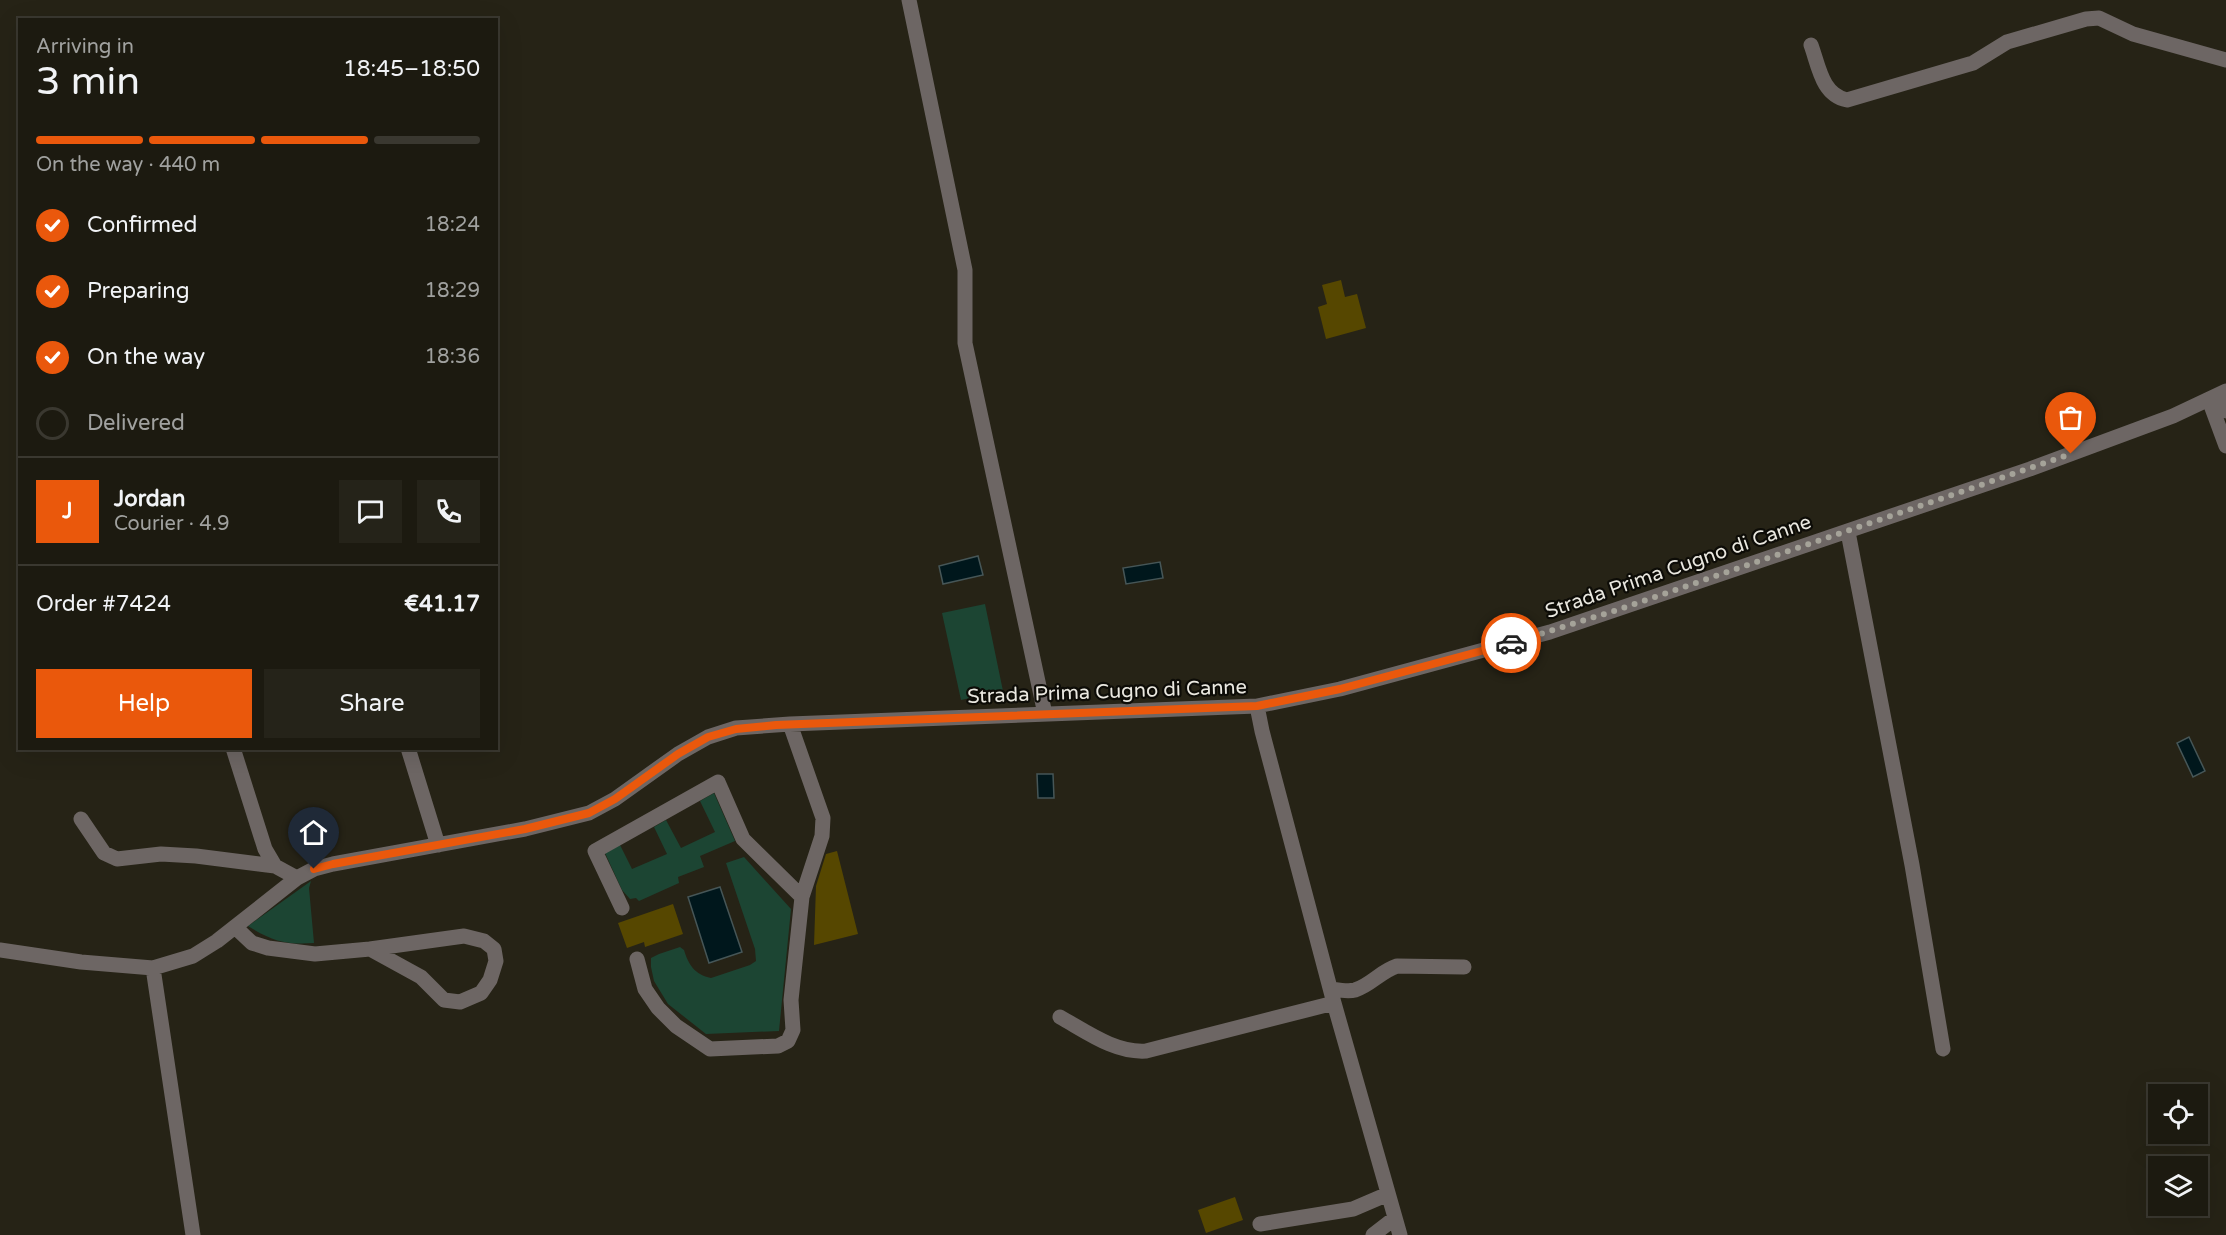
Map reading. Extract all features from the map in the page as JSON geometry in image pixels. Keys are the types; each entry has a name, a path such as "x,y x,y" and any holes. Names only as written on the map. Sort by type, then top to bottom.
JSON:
{"street":[{"path":"909,0 964,270 966,343 1045,714"},
{"path":"1811,45 1827,88 1836,97 1847,99 1973,63 2007,42 2086,18 2098,18 2133,34 2226,60"},
{"path":"2219,395 2226,411"},
{"path":"2219,395 2226,446"},
{"name":"Strada Prima Cugno di Canne","path":"0,950 81,962 153,968 193,956 235,927 297,878 314,869 525,829 589,813 615,799 678,754 708,737 736,729 790,724 1257,706 1340,689 1550,632 2030,469 2173,416 2219,395"},
{"path":"1848,532 1912,865 1943,1049"},
{"path":"1257,706 1333,996 1400,1235"},
{"path":"637,959 645,988 658,1008 676,1026 710,1049 778,1046 788,1041 793,1030 791,1000 802,897 822,836 823,818 790,724"},
{"path":"234,750 265,849 275,866"},
{"path":"409,750 438,845"},
{"path":"622,908 595,851 718,782 743,839 802,897"},
{"path":"81,819 104,853 117,859 161,854 196,856 275,866 297,878"},
{"path":"235,927 252,943 268,948 315,954 464,936 484,941 494,950 496,961 490,980 481,993 460,1002 444,1000 421,977 370,949"},
{"path":"1060,1017 1115,1047 1140,1052 1354,990 1397,966 1464,967"},
{"path":"153,968 193,1235"},
{"path":"1260,1224 1353,1209 1385,1188"},
{"path":"1385,1188 1398,1194 1410,1235"},
{"path":"1373,1235 1395,1218"}],"green space":[{"path":"985,604 1003,691 961,700 942,613"},
{"path":"714,793 735,841 700,856 704,867 678,877 679,883 639,901 636,898 630,899 622,890 605,853 620,845 632,869 667,854 654,827 666,820 681,848 715,832 700,801"},
{"path":"744,857 791,909 779,1031 706,1034 668,1004 654,981 651,958 680,947 684,950 693,968 705,977 711,978 756,961 755,949 726,863"},
{"path":"311,881 309,888 314,943 280,941 248,926"}],"water":[{"path":"978,556 983,575 943,584 939,566"},
{"path":"1160,562 1163,578 1126,584 1123,568"},
{"path":"2189,737 2205,771 2193,777 2177,743"},
{"path":"1037,774 1053,774 1054,798 1038,798"},
{"path":"720,887 742,952 709,963 688,897"}],"building":[{"path":"1341,280 1345,297 1357,294 1366,328 1326,339 1318,307 1327,304 1322,285"},
{"path":"837,851 858,934 814,945 816,886 826,854"},
{"path":"673,904 683,934 645,947 644,942 627,948 618,923"},
{"path":"1235,1197 1243,1220 1206,1233 1198,1210"}],"way so far":[{"path":"1511,643 1614,611 2071,454"}],"route":[{"path":"314,869 525,829 589,813 615,799 693,745 708,737 736,729 776,725 1257,706 1340,689 1511,643"}]}
